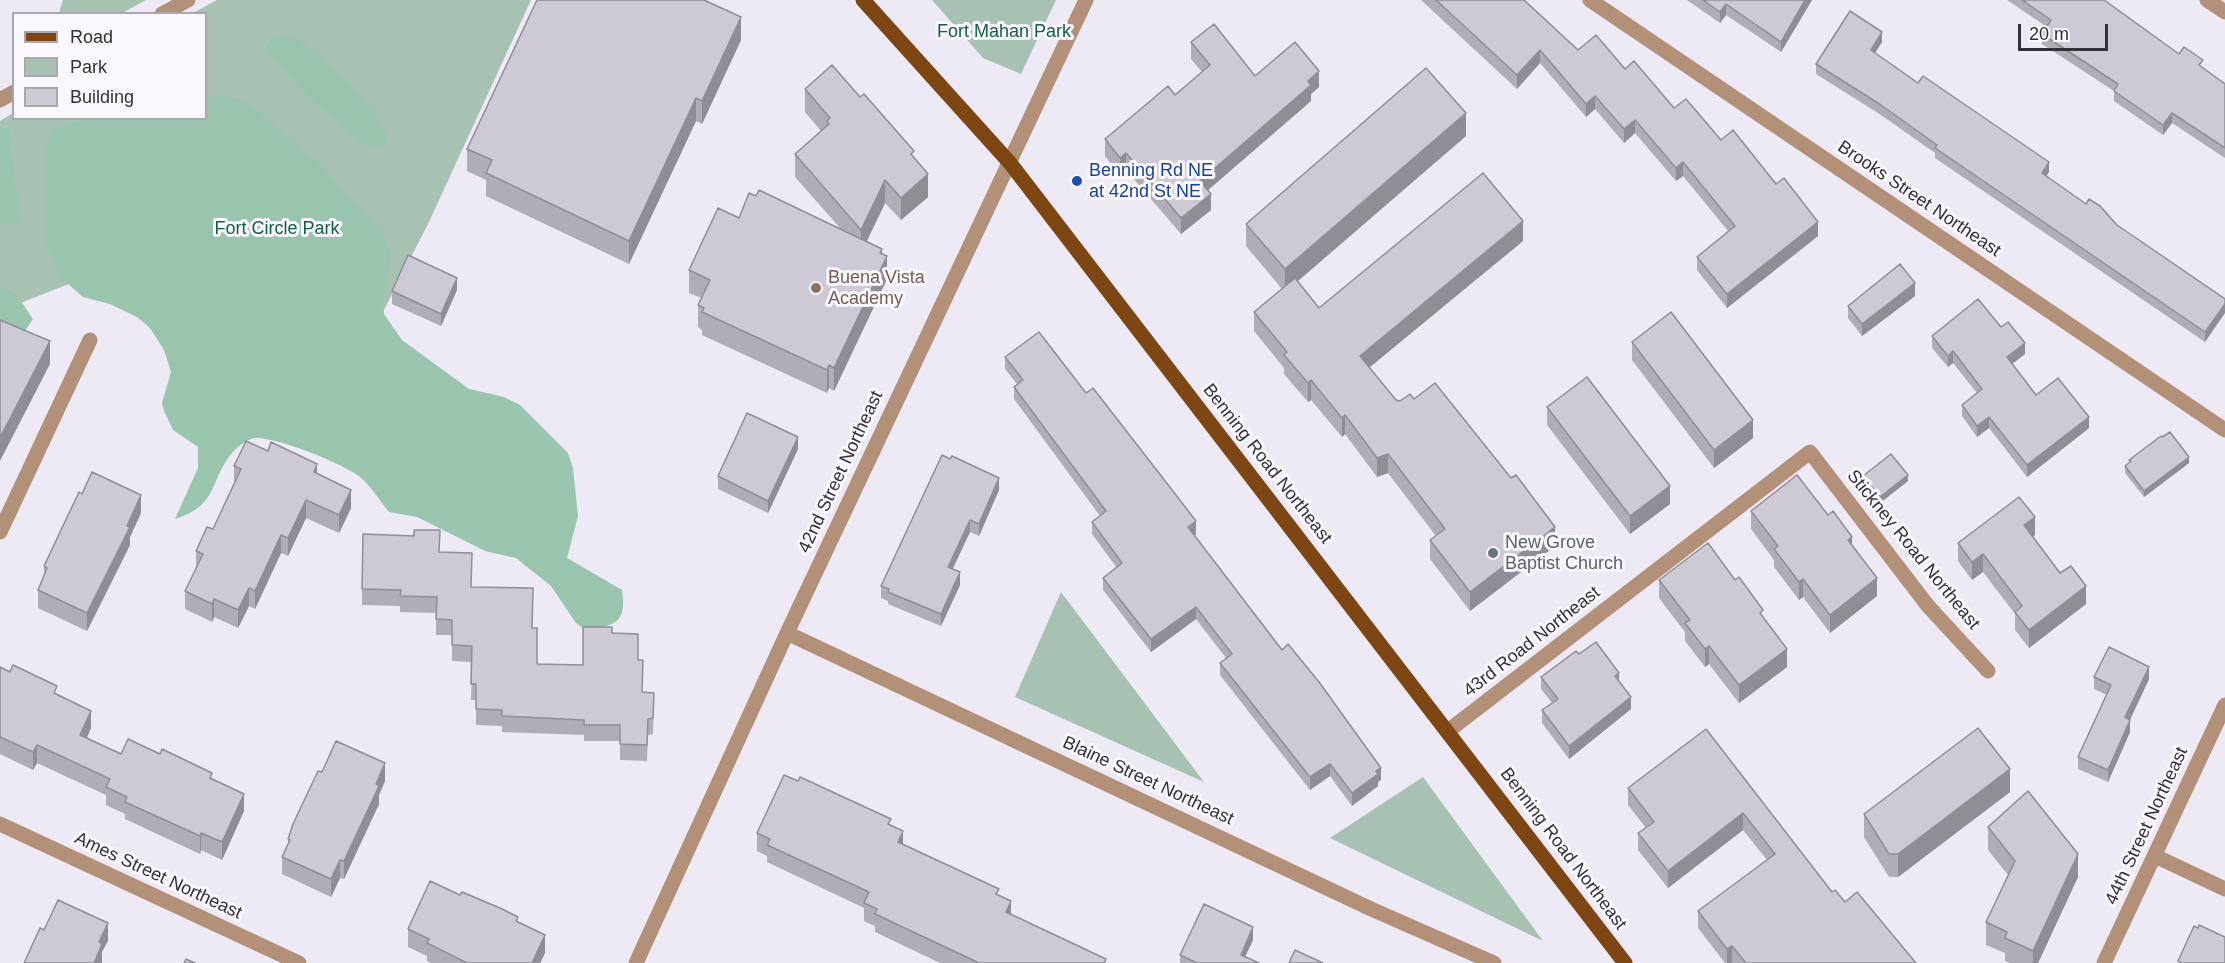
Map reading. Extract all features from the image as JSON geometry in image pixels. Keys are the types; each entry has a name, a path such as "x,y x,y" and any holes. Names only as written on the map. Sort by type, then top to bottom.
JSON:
{"main road":[{"name":"Benning Road Northeast","path":"864,0 1010,163 1625,963"}],"street":[{"path":"166,12 188,0"},
{"name":"42nd Street Northeast","path":"636,963 787,633 1086,0"},
{"name":"Brooks Street Northeast","path":"1590,0 2225,430"},
{"path":"2207,0 2225,12"},
{"path":"0,532 90,340"},
{"name":"43rd Road Northeast","path":"1448,731 1810,452"},
{"name":"Stickney Road Northeast","path":"1810,452 1928,606 1988,671"},
{"name":"Blaine Street Northeast","path":"787,633 1369,908 1494,963"},
{"name":"44th Street Northeast","path":"2104,963 2225,705"},
{"name":"Ames Street Northeast","path":"0,824 299,963"},
{"path":"2155,856 2225,889"}],"green space":[{"path":"63,0 146,0 124,12 59,12"},
{"name":"Fort Circle Park","path":"217,0 531,0 428,224 350,376 79,280 0,311 0,121 12,114 12,120 207,120 207,12 195,12"},
{"name":"Fort Mahan Park","path":"932,0 1056,0 1021,74 983,58"},
{"path":"291,35 334,68 361,95 372,109 388,141 383,146 372,148 365,146 314,102 268,54 266,48 273,37"},
{"path":"226,95 246,101 322,166 382,231 391,256 383,301 384,314 402,340 469,389 504,397 520,405 568,453 573,468 578,516 567,558 622,590 623,610 617,621 584,629 576,623 551,586 516,558 485,551 417,517 389,512 368,485 352,472 310,452 266,439 250,439 233,452 225,462 207,499 189,513 175,519 198,468 198,447 173,430 164,411 162,403 171,372 164,350 150,328 137,317 110,304 83,297 58,275 46,244 47,145 55,130 87,120 207,120 207,98"},
{"path":"0,128 8,128 20,216 15,225 0,223"},
{"path":"0,285 17,295 33,319 23,334 0,329"},
{"path":"1061,592 1204,782 1015,697"},
{"path":"1423,777 1543,941 1330,838"}],"building":[{"path":"537,0 704,0 741,17 702,101 696,98 629,241 486,173 492,160 467,149"},
{"path":"1436,0 1524,0 1578,50 1596,35 1625,69 1634,61 1674,108 1686,99 1721,140 1733,130 1776,184 1784,178 1818,222 1727,294 1697,257 1735,226 1683,162 1676,168 1635,120 1624,129 1595,96 1586,104 1540,50 1517,75"},
{"path":"1703,0 1805,0 1781,42 1726,4 1720,12"},
{"path":"2022,0 2104,0 2179,54 2184,47 2203,60 2199,65 2225,84 2225,148 2172,113 2163,125 2114,91 2118,84 2042,34 2051,20"},
{"path":"1850,11 1882,32 1871,50 1918,83 1923,76 2049,162 2042,173 2086,204 2089,199 2100,206 2117,225 2225,299 2225,304 2205,332 1935,148 1937,145 1881,105 1816,64"},
{"path":"1214,24 1255,76 1295,42 1319,71 1308,81 1311,85 1200,181 1211,194 1181,218 1126,153 1120,158 1105,139 1168,86 1175,95 1210,65 1191,42"},
{"path":"832,65 860,97 864,94 914,151 911,154 928,174 901,198 885,180 861,230 795,154 829,124 827,121 830,118 805,89"},
{"path":"1426,68 1466,113 1285,269 1246,224"},
{"path":"1483,173 1523,221 1360,356 1396,400 1400,401 1410,394 1414,399 1435,383 1511,478 1516,475 1555,527 1470,592 1430,540 1445,529 1388,454 1377,458 1345,415 1342,418 1311,380 1308,383 1284,355 1287,352 1254,312 1295,278 1319,308"},
{"path":"759,190 882,249 880,253 887,256 834,368 829,365 827,370 702,312 704,308 698,305 710,280 689,270 718,208 739,218 749,193 756,196"},
{"path":"408,255 457,278 441,314 392,291"},
{"path":"1900,264 1915,283 1862,324 1848,306"},
{"path":"1978,299 2001,327 2008,322 2025,343 2007,357 2036,395 2058,378 2089,417 2027,465 1989,417 1977,426 1962,405 1982,389 1953,351 1948,356 1932,336"},
{"path":"1671,312 1753,420 1714,450 1632,342"},
{"path":"0,320 50,341 0,438"},
{"path":"1039,332 1086,393 1093,388 1196,521 1188,527 1282,650 1288,644 1319,682 1381,768 1376,771 1378,774 1352,793 1330,764 1310,777 1220,663 1232,654 1196,607 1151,639 1103,578 1122,563 1092,522 1106,511 1014,387 1023,380 1005,357"},
{"path":"1587,377 1670,486 1630,516 1547,407"},
{"path":"747,413 798,437 768,501 718,476"},
{"path":"2170,432 2189,457 2144,491 2125,466 2131,461 2129,460"},
{"path":"246,441 268,451 271,442 317,464 314,472 351,490 339,515 306,500 288,538 281,535 255,591 249,588 238,610 214,599 212,604 185,591 203,554 196,551 207,527 213,529 241,469 234,466"},
{"path":"1891,454 1908,475 1880,497 1863,476"},
{"path":"942,455 950,459 952,456 999,478 979,524 970,520 948,567 960,572 941,614 888,592 889,589 881,586"},
{"path":"92,472 141,495 127,526 130,527 87,613 38,590 47,568 44,566 79,492 82,494"},
{"path":"1797,475 1828,515 1833,511 1852,537 1848,540 1877,578 1830,615 1803,579 1799,582 1774,549 1778,546 1751,511"},
{"path":"2019,497 2035,517 2024,525 2060,573 2071,566 2086,586 2029,630 2015,612 2022,606 1983,554 1972,562 1958,543"},
{"path":"414,530 440,530 439,552 472,553 471,587 533,588 532,628 537,628 537,664 583,665 583,627 612,627 612,633 638,634 638,660 643,660 642,692 654,693 653,718 648,719 647,745 620,744 620,725 584,725 584,720 502,716 502,710 476,709 476,684 471,684 472,646 452,645 452,620 436,619 437,597 400,596 401,590 362,589 363,534 414,536"},
{"path":"1708,543 1735,580 1739,577 1763,610 1760,613 1787,649 1739,685 1709,646 1705,649 1685,623 1690,620 1659,580"},
{"path":"1596,642 1619,673 1615,676 1631,697 1569,746 1542,710 1558,699 1541,677 1576,651 1579,654"},
{"path":"2109,647 2149,667 2125,717 2130,720 2108,770 2078,757 2111,685 2094,677"},
{"path":"13,665 57,686 54,693 91,711 80,735 121,754 128,739 160,754 162,749 212,773 210,778 244,794 222,842 201,833 200,836 125,802 127,797 106,787 110,779 37,745 33,752 0,737 0,667 10,672"},
{"path":"1978,728 2010,769 1898,854 1889,854 1864,814"},
{"path":"1706,729 1832,892 1835,890 1845,902 1857,892 1916,963 1746,963 1732,946 1727,949 1698,911 1775,854 1743,813 1668,871 1638,833 1654,822 1628,788"},
{"path":"336,741 385,763 376,784 379,786 344,861 340,860 331,879 282,857 290,840 288,839 293,824 318,771 322,772"},
{"path":"784,775 798,781 800,777 891,819 888,824 903,831 898,842 999,889 996,894 1011,901 1006,912 1106,959 1104,963 976,963 875,914 877,909 864,903 869,892 767,845 770,839 757,833"},
{"path":"2028,791 2078,854 2033,951 2005,938 2007,932 1986,922 2015,861 1988,827"},
{"path":"430,881 460,895 462,892 500,908 518,917 516,921 545,935 532,963 467,963 427,943 429,939 408,929"},
{"path":"58,900 108,923 99,942 102,944 94,963 24,963 40,928 44,930"},
{"path":"1204,904 1253,927 1241,955 1259,963 1197,963 1180,955"},
{"path":"2199,925 2225,937 2225,963 2182,963 2178,961 2194,926 2198,928"},
{"path":"1295,950 1323,963 1289,963"}],"place":[{"name":"Benning Rd NE at 42nd St NE","path":"1077,181"},
{"name":"Buena Vista Academy","path":"816,288"},
{"name":"New Grove Baptist Church","path":"1493,553"}]}
